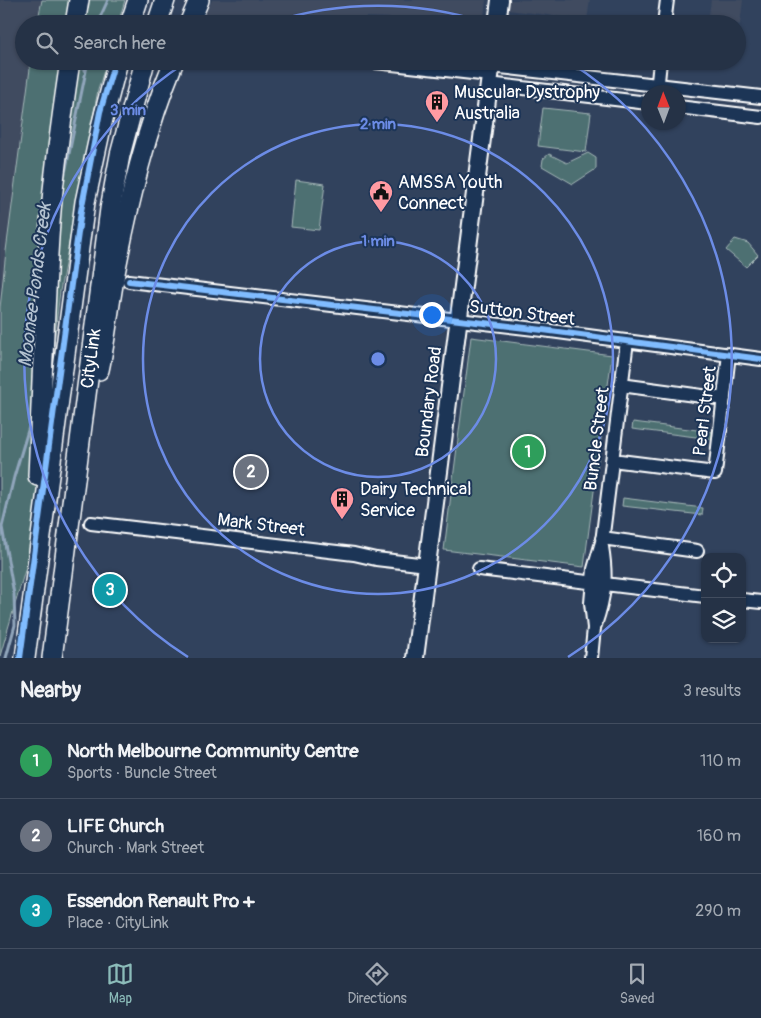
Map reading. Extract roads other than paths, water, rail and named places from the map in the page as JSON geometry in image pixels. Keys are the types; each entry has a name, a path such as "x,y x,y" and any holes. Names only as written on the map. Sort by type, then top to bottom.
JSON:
{"highway":[{"path":"77,15 80,0"},
{"path":"133,15 138,0"},
{"path":"160,15 165,0"},
{"path":"193,15 200,0"},
{"path":"32,609 50,221 58,141 69,70"},
{"name":"CityLink","path":"25,658 85,202 116,70"},
{"name":"CityLink","path":"52,658 93,326 110,209 120,155 143,70"},
{"path":"68,530 105,342 115,274 128,212 147,136 171,70"}],"main road":[{"path":"498,15 500,0"},
{"name":"Boundary Road","path":"415,658 491,72"}],"street":[{"path":"665,15 667,0"},
{"path":"468,70 641,87"},
{"path":"657,85 659,70"},
{"path":"491,72 641,102"},
{"path":"686,91 761,97"},
{"path":"686,108 761,117"},
{"name":"Sutton Street","path":"129,281 460,320 761,359"},
{"name":"Buncle Street","path":"591,658 594,628 592,602 599,583 594,569 602,540 627,341"},
{"name":"Pearl Street","path":"612,460 715,473 729,354"},
{"path":"621,385 724,399"},
{"name":"Mark Street","path":"91,523 354,554 376,559 427,565"},
{"path":"602,540 697,551"},
{"path":"479,569 701,596"},
{"path":"746,600 761,602"}],"waterway":[{"name":"Moonee Ponds Creek","path":"101,15 108,0"},
{"name":"Moonee Ponds Creek","path":"63,183 86,70"},
{"name":"Moonee Ponds Creek","path":"6,658 15,625 14,594 2,527 14,477 32,417"}],"place":[{"name":"Muscular Dystrophy Australia","path":"437,123"},
{"name":"AMSSA Youth Connect","path":"381,213"},
{"name":"North Melbourne Community Centre","path":"528,452"},
{"name":"LIFE Church","path":"251,472"},
{"name":"Dairy Technical Service","path":"342,520"},
{"name":"Essendon Renault Pro +","path":"110,590"}]}
